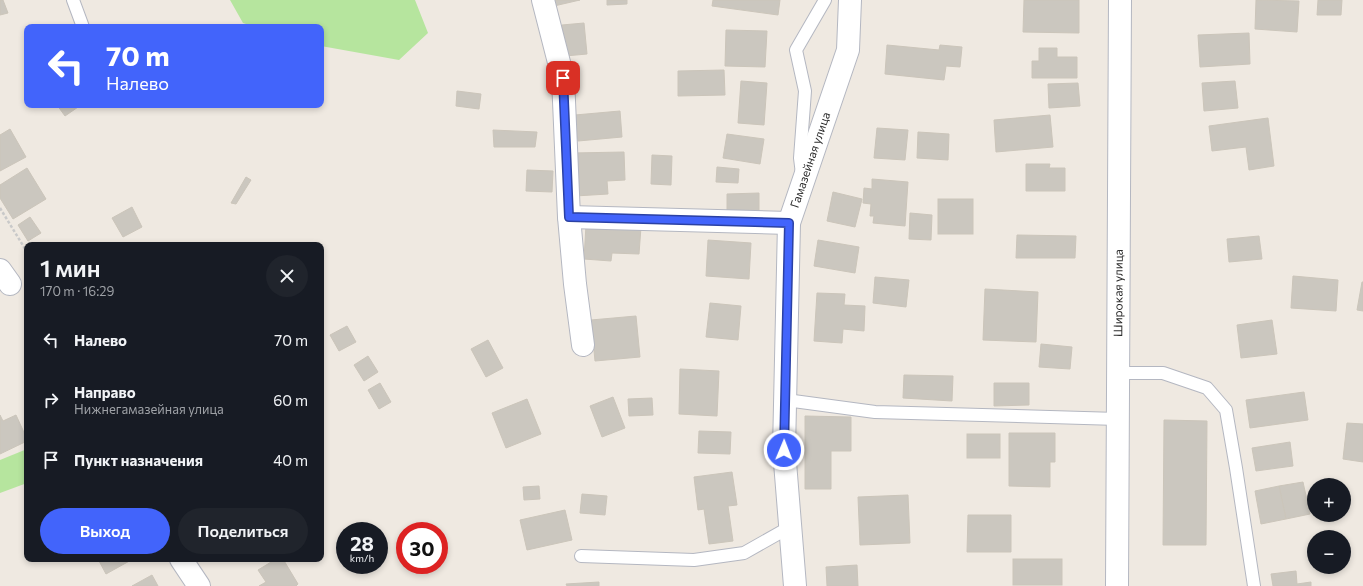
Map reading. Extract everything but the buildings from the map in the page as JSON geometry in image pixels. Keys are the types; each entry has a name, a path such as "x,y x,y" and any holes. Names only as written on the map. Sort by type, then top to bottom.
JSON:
{"street":[{"path":"543,0 563,78 569,217 575,284 583,345"},
{"name":"Гамазейная улица","path":"795,586 784,450 789,223 848,50 850,0"},
{"name":"Широкая улица","path":"1117,586 1120,0"},
{"path":"569,217 789,223"},
{"path":"183,562 199,586"}],"lane":[{"path":"74,0 82,24"},
{"path":"803,181 800,158 805,91 796,50 825,0"},
{"path":"1118,373 1163,373 1207,388 1226,410 1254,586"},
{"path":"786,400 875,412 1118,419"},
{"path":"581,556 694,560 744,553 790,527"}],"path":[{"path":"0,208 24,247"}],"green space":[{"path":"230,0 415,0 428,33 399,60 324,47 324,24 243,23"},
{"path":"24,450 24,484 0,493 0,460"}],"route":[{"path":"563,78 569,217 789,223 784,450"}]}
